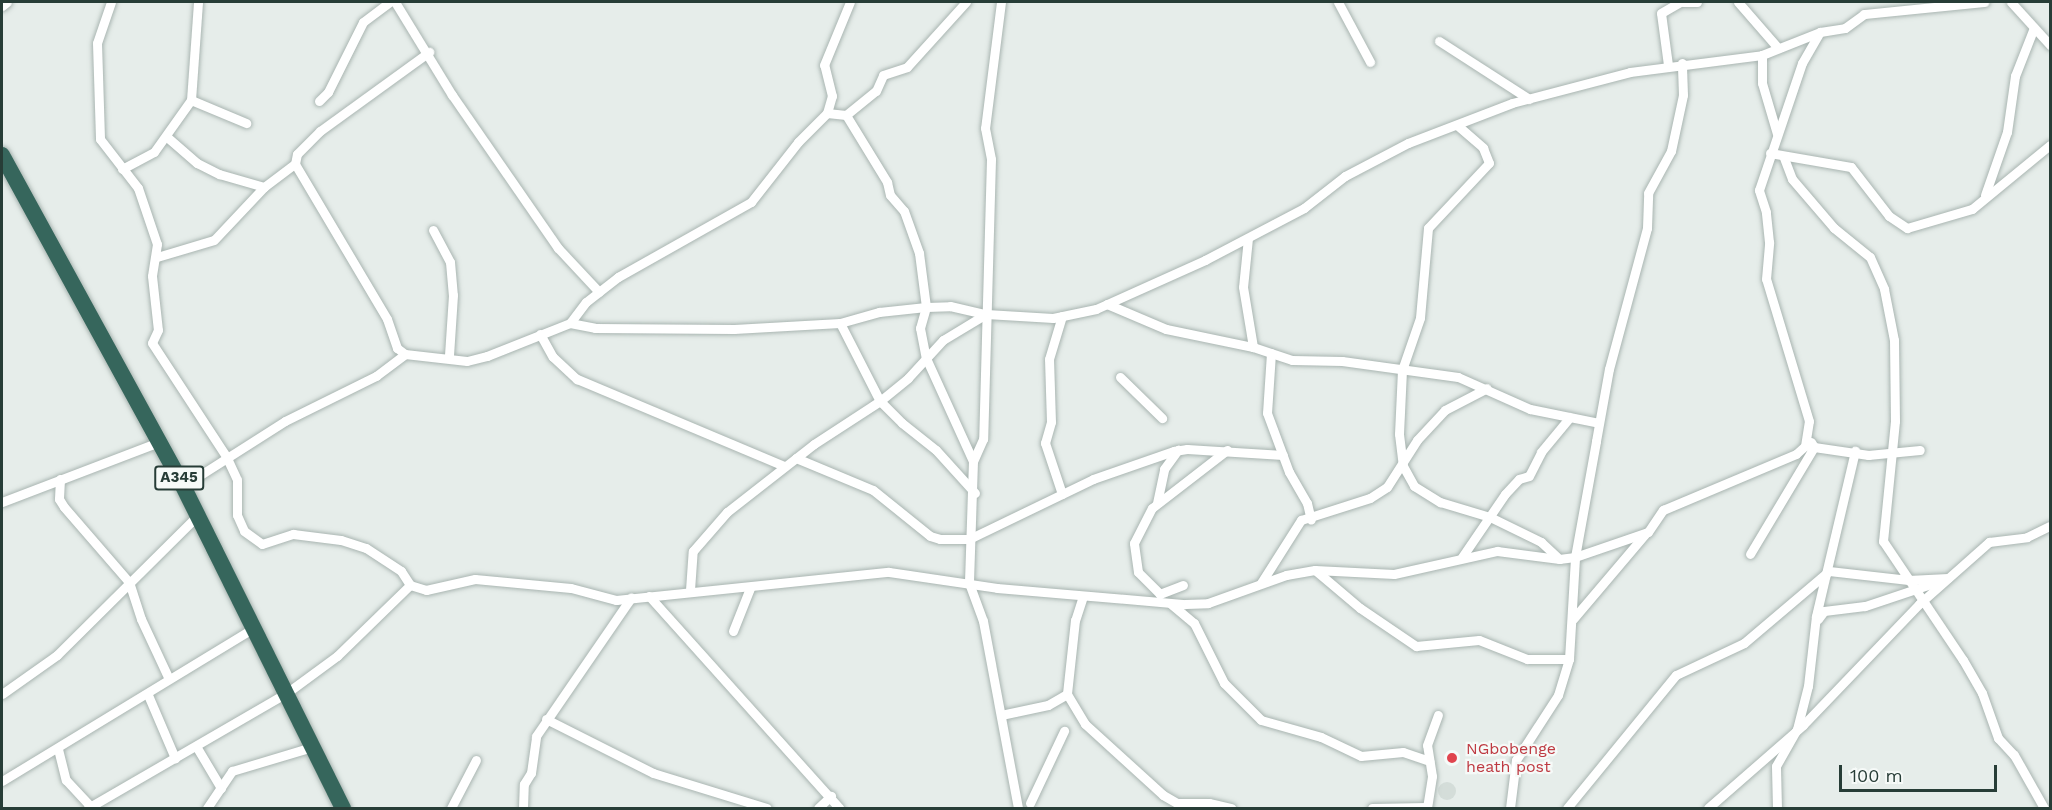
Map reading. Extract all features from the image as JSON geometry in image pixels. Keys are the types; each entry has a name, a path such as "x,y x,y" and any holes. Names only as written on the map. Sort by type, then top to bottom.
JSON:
{"highway":[{"name":"A345","path":"2,155 183,486 288,692 312,747 343,808"}],"street":[{"path":"2,6 7,2"},
{"path":"111,2 97,43 100,139 138,188 151,220 158,257 152,276 158,330 152,343 226,456 237,480 237,514 244,531 262,544 275,538 304,534 341,540 375,554 401,572 410,585 426,590 475,579 571,588 616,600 690,590 750,588 788,580 889,572 1083,596 1171,604 1208,603 1261,584 1315,570 1394,574 1497,551 1559,559 1575,557 1648,532"},
{"path":"122,169 154,152 167,137 191,100 198,2"},
{"path":"319,101 328,92 363,22 390,2"},
{"path":"394,2 429,52 452,95 558,248 599,292"},
{"path":"429,52 320,131 297,154 295,165 387,320 397,348 405,354 450,356 467,361 487,356 570,323 599,292 618,277 751,202 798,142 827,114 832,96 824,65 850,2"},
{"path":"827,114 846,115 876,91 883,75 907,67 966,2"},
{"path":"973,461 983,439 991,159 985,128 1002,2"},
{"path":"1338,2 1370,62"},
{"path":"1668,65 1661,13 1681,2 1697,2"},
{"path":"1738,2 1778,48"},
{"path":"570,323 595,328 734,329 840,324 879,312 951,306 986,314 1062,316 1107,304 1248,238 1304,208 1345,176 1408,143 1529,99 1668,65 1762,55 1820,32 1845,28 1864,14 1893,9 1984,2"},
{"path":"2011,2 2033,30 2050,45"},
{"path":"1984,198 2007,132 2015,76 2033,30"},
{"path":"1573,619 1648,532 1663,510 1796,454 1805,446 1809,421 1766,279 1769,242 1766,212 1759,190 1776,134 1802,63 1820,32"},
{"path":"1440,41 1529,99"},
{"path":"1762,55 1762,83 1776,134"},
{"path":"1510,808 1516,760 1558,695 1569,659 1575,557 1599,423 1647,228 1648,193 1671,151 1683,95 1682,63"},
{"path":"191,100 246,123"},
{"path":"846,115 887,182 890,195 903,211 919,253 926,307 920,327 926,358 973,461 975,493 969,539 969,583 983,621 1017,790 1018,808"},
{"path":"1457,125 1483,148 1489,163 1428,228 1420,318 1402,370 1399,434 1403,466 1414,486 1440,502 1490,517 1541,542 1559,559"},
{"path":"167,137 197,163 219,174 264,187"},
{"path":"1770,153 1784,158 1851,167 1889,216 1907,228 1971,208 2050,145"},
{"path":"1784,158 1792,179 1834,228 1870,257 1880,278 1894,340 1892,452 1883,541 1914,590 1924,599 1982,693 1998,738 2014,755 2044,808"},
{"path":"158,257 214,240 264,187 295,165"},
{"path":"433,230 450,262 453,295 450,356"},
{"path":"1248,238 1243,287 1253,347"},
{"path":"1107,304 1166,329 1253,347 1292,360 1342,361 1458,377 1530,408 1599,423"},
{"path":"690,590 693,551 727,512 784,466 880,400 943,340 986,314"},
{"path":"1062,316 1050,350 1051,423 1045,443 1062,494"},
{"path":"840,324 880,400 902,423 936,450 975,493"},
{"path":"540,334 553,357 578,379 784,466"},
{"path":"1271,353 1267,413 1283,455 1307,503 1311,520"},
{"path":"183,486 226,456 376,376 405,354"},
{"path":"1120,377 1162,418"},
{"path":"1261,584 1301,520 1311,520 1370,498 1387,487 1403,466 1417,440 1445,410 1487,388"},
{"path":"1462,557 1520,478 1529,476 1541,452 1570,417"},
{"path":"1808,434 1814,447"},
{"path":"2,502 159,442"},
{"path":"1814,447 1855,451 1868,455 1920,450"},
{"path":"1750,554 1814,447"},
{"path":"1178,450 1164,469 1157,504 1134,543 1138,572 1160,594 1183,585"},
{"path":"795,458 885,497 930,536 969,539 1108,473 1178,450 1227,450 1283,455"},
{"path":"1157,504 1199,475 1227,450"},
{"path":"1778,808 1776,766 1797,729 1808,686 1816,621 1855,451"},
{"path":"60,479 59,498 64,507 129,582 141,620 168,677"},
{"path":"2,694 57,655 197,516"},
{"path":"1708,808 1844,685 1924,599 1989,542 2027,537 2050,526"},
{"path":"1315,570 1360,609 1416,646 1479,640 1527,659 1569,659"},
{"path":"1567,808 1676,675 1744,643 1828,571 1908,580 1948,578"},
{"path":"1816,621 1824,611 1864,606 1948,578"},
{"path":"58,749 66,780 89,808 288,692 337,656 410,585"},
{"path":"733,631 750,588"},
{"path":"649,596 666,620 831,796 839,808"},
{"path":"1083,596 1075,620 1067,694 1085,724 1101,741 1170,798 1178,808"},
{"path":"523,808 524,784 531,772 536,736 546,719 567,695 631,598"},
{"path":"1171,604 1194,623 1224,683 1261,720 1327,739 1361,756 1403,752 1429,761"},
{"path":"2,781 148,695 168,677 254,628"},
{"path":"1001,715 1048,705 1067,694"},
{"path":"148,695 175,758"},
{"path":"1372,808 1427,808 1429,761 1427,745 1438,715"},
{"path":"546,719 653,773 767,808"},
{"path":"1017,790 1033,806 1064,731"},
{"path":"196,746 221,788"},
{"path":"208,808 232,771 312,747"},
{"path":"451,808 476,760"},
{"path":"818,808 831,796"},
{"path":"1170,798 1232,808"}],"shaded area":[{"path":"1447,782 1453,785 1456,791 1453,797 1447,800 1441,797 1438,791 1441,785"}],"place":[{"name":"NGbobenge heath post","path":"1452,758"}]}
